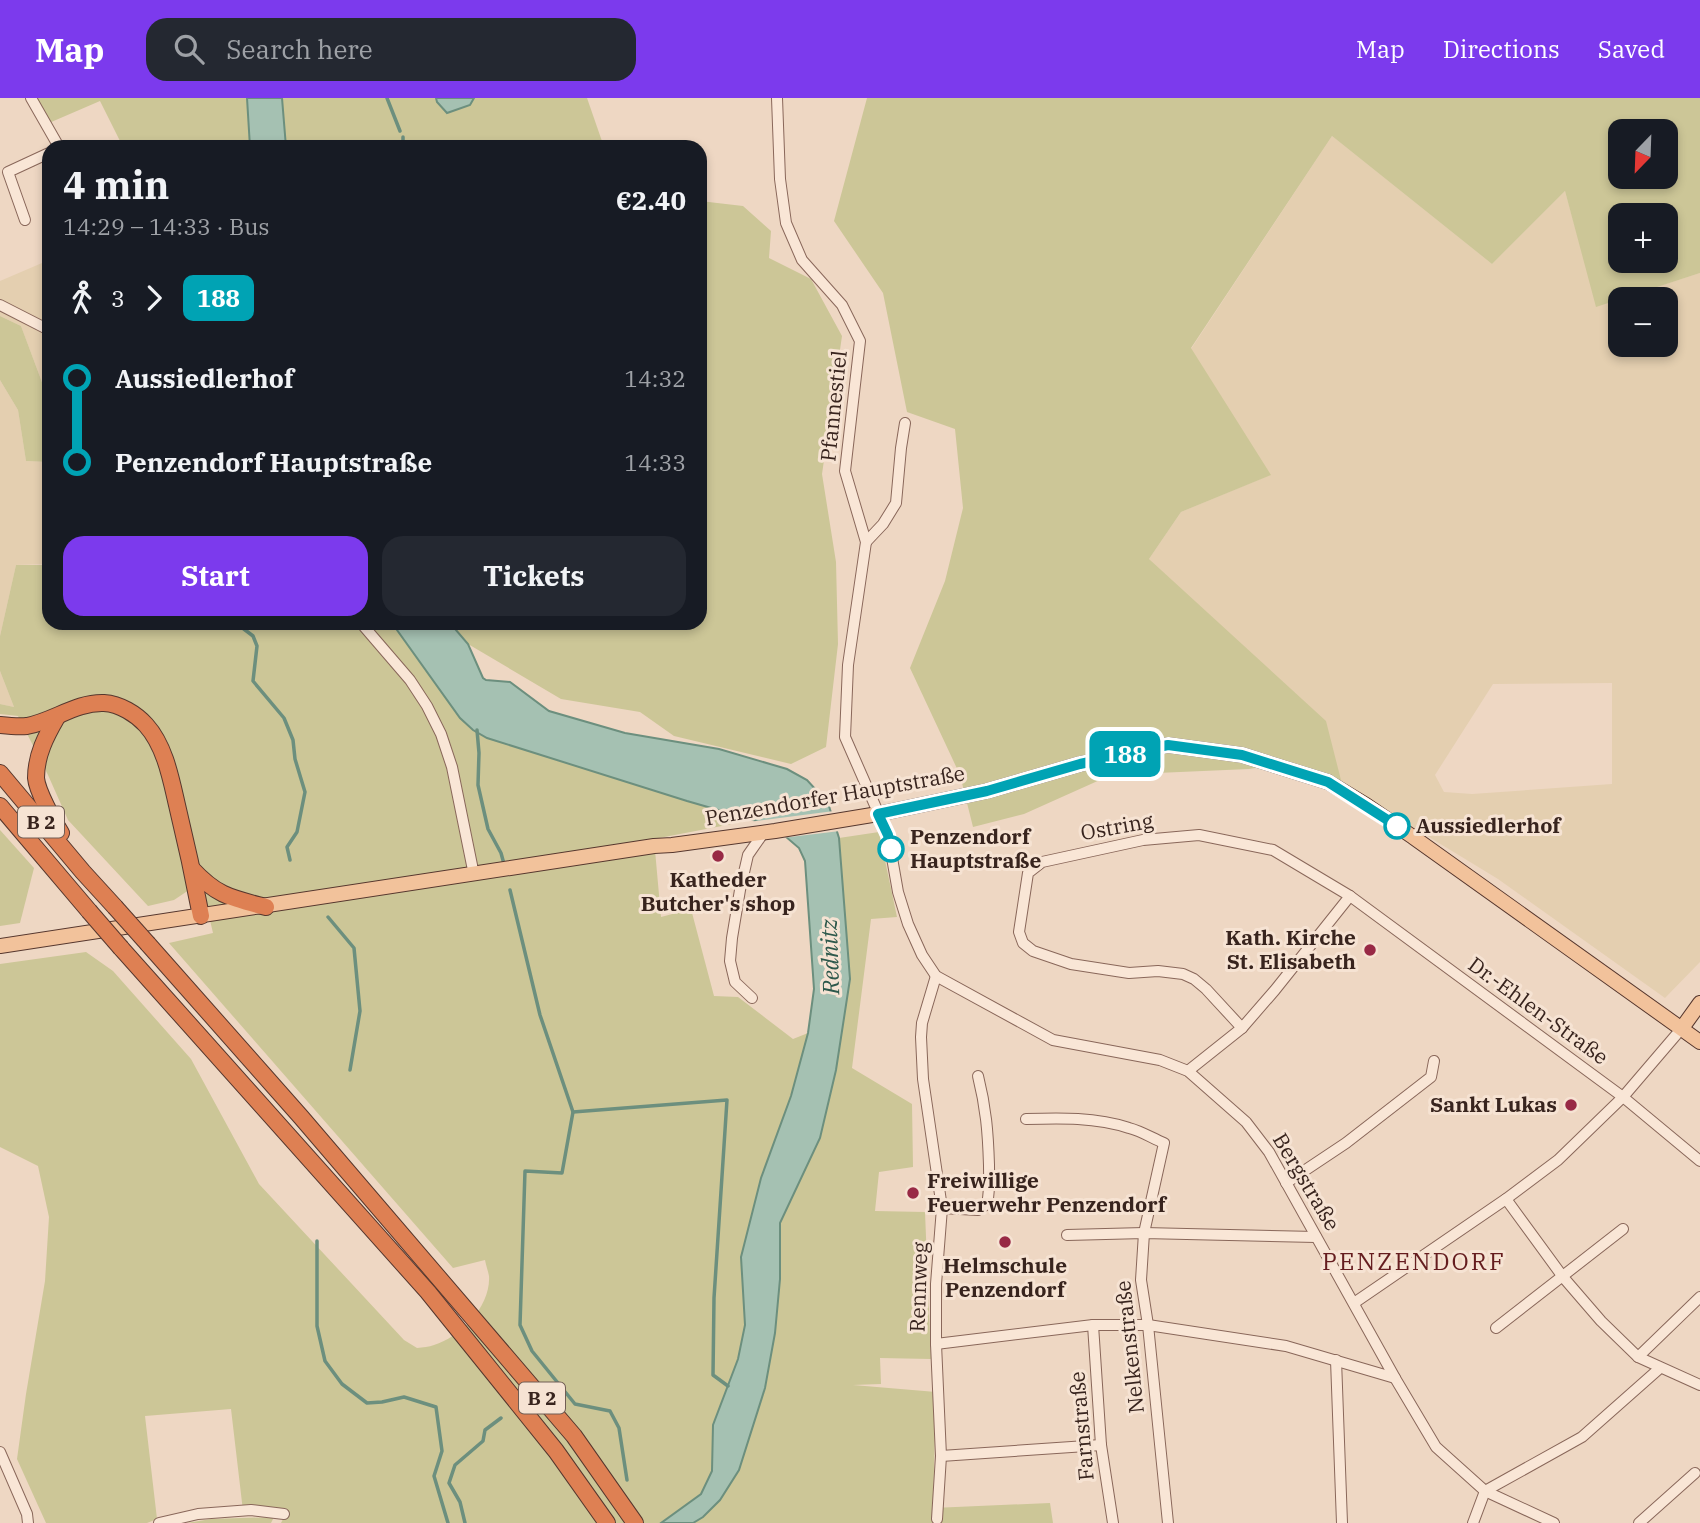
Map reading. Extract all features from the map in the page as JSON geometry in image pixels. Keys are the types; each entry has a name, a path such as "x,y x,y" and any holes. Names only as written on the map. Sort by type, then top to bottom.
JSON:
{"highway":[{"path":"0,725 25,726 57,717 73,708 105,703 131,713 147,726 159,746 171,779 201,916"},
{"path":"57,717 41,744 36,780 52,818 83,872"},
{"name":"B 2","path":"0,773 83,872 301,1117 574,1436 635,1523"},
{"name":"B 2","path":"0,806 121,948 428,1292 556,1451 607,1523"},
{"path":"0,816 28,840"},
{"path":"192,869 214,890 233,899 265,907"}],"main road":[{"name":"Penzendorfer Hauptstraße","path":"0,946 654,846 841,821 987,791 1080,764 1168,745 1242,755 1328,782 1366,805 1700,1042"},
{"path":"1682,1028 1700,1003"}],"street":[{"path":"31,98 55,140"},
{"name":"Pfannestiel","path":"777,98 780,179 786,223 802,260 842,305 860,341 845,471 866,542 848,665 845,737 878,814"},
{"path":"25,220 4,173 42,156"},
{"path":"0,305 42,326"},
{"path":"866,542 883,524 896,503 905,423"},
{"path":"367,630 410,680 441,734 453,767 474,874"},
{"path":"878,814 888,835 898,892 908,924 922,955 936,976"},
{"path":"752,998 735,982 730,961 748,855 769,831"},
{"name":"Ostring","path":"1242,1028 1206,989 1183,974 1158,971 1129,973 1071,964 1033,951 1023,943 1019,932 1028,873 1042,862 1143,840 1199,835 1273,850 1350,896"},
{"path":"1188,1071 1242,1028 1350,896"},
{"name":"Dr.-Ehlen-Straße","path":"1350,896 1623,1097 1700,1161"},
{"name":"Bergstraße","path":"936,976 1053,1040 1160,1060 1188,1071 1246,1122 1269,1152 1436,1447 1485,1491 1554,1523"},
{"name":"Rennweg","path":"936,976 922,1023 921,1037 923,1079 942,1208 936,1284 941,1456 937,1519"},
{"path":"1354,1303 1558,1160 1623,1097 1682,1028"},
{"path":"1286,1183 1346,1143 1431,1077 1434,1060"},
{"path":"942,1208 978,1210 987,1204 990,1194 986,1107 978,1076"},
{"name":"Nelkenstraße","path":"1026,1119 1068,1118 1099,1122 1129,1128 1164,1143 1144,1233 1140,1280 1148,1325 1168,1523"},
{"path":"1506,1199 1563,1277 1601,1321 1638,1357 1700,1385"},
{"path":"1496,1328 1623,1230"},
{"path":"1067,1235 1144,1233 1316,1237"},
{"path":"1638,1357 1700,1297"},
{"path":"936,1344 1093,1325 1148,1325 1286,1346 1395,1378"},
{"name":"Farnstraße","path":"1093,1325 1101,1445 1113,1523"},
{"path":"1336,1360 1342,1523"},
{"path":"1473,1523 1485,1491 1582,1437 1660,1368"},
{"path":"941,1456 1101,1445"},
{"path":"0,1452 28,1518 35,1523"},
{"path":"1639,1523 1695,1473"},
{"path":"159,1523 198,1514 251,1510 284,1514"}],"shaded area":[{"path":"34,98 247,98 250,140 120,140 100,101 49,123"},
{"path":"282,98 587,98 602,140 285,140"},
{"path":"867,98 1700,98 1700,273 1657,287 1608,287 1608,303 1596,307 1565,191 1492,264 1332,136 1191,348 1271,475 1181,512 1149,559 1326,721 1342,784 1283,763 1249,769 1111,775 1024,814 973,827 960,775 910,668 945,581 963,508 955,429 907,412 883,293 834,221"},
{"path":"1332,136 1492,264 1565,191 1597,306 1608,302 1608,357 1678,357 1678,287 1656,287 1700,273 1700,962 1665,998 1498,879 1342,784 1149,559 1181,512 1270,475 1191,349","holes":["1612,683 1612,784 1472,794 1444,792 1435,775 1493,684"]},
{"path":"707,202 743,206 771,231 769,258 811,279 842,336 822,474 836,562 838,644 826,747 791,764 674,736 640,712 561,699 468,644 456,630 707,630"},
{"path":"42,263 42,382 21,326 0,316 0,281"},
{"path":"0,316 21,326 42,382 42,462 26,461 18,410 0,380"},
{"path":"0,380 18,410 26,461 42,462 42,564 16,565 0,636"},
{"path":"16,565 42,565 42,630 397,630 460,718 487,738 753,820 654,839 661,917 691,909 714,996 738,997 793,1039 808,1033 791,1096 761,1178 741,1257 745,1325 738,1359 713,1425 712,1471 701,1494 661,1523 281,1523 284,1517 243,1511 231,1409 145,1416 157,1519 147,1523 46,1523 17,1459 45,1281 49,1217 38,1166 0,1147 0,964 86,952 113,971 191,1059 259,1184 404,1340 417,1348 434,1345 464,1328 480,1309 489,1276 485,1260 453,1268 169,943 213,933 201,882 174,900 148,906 68,820 18,716 0,714 0,704 14,707 0,671 0,636"},
{"path":"0,671 14,707 0,704"},
{"path":"0,830 34,868 20,923 0,926"},
{"path":"879,832 897,917 871,919 852,1068 912,1104 913,1167 879,1172 875,1211 925,1212 931,1359 880,1358 881,1384 853,1385 936,1392 933,1508 1050,1503 1053,1523 693,1523 703,1517 739,1470 765,1388 775,1333 780,1279 780,1223 820,1138 836,1070 850,979 839,838"},
{"path":"274,1517 271,1523 187,1523 211,1519"}],"water":[{"path":"247,98 282,98 285,140 250,140"},
{"path":"436,98 474,98 470,105 447,113"},
{"name":"Rednitz","path":"397,630 456,630 468,644 483,678 510,682 549,711 625,733 719,749 787,769 807,780 828,803 839,838 850,979 836,1070 820,1138 780,1223 780,1279 775,1333 765,1388 739,1470 720,1500 693,1523 661,1523 701,1494 712,1471 713,1425 738,1359 745,1325 741,1257 761,1178 791,1096 808,1033 814,989 805,861 799,848 778,830 487,738 460,718"}],"pier":[{"path":"834,811 840,831 782,838 748,822"}],"waterway":[{"path":"387,98 400,131"},
{"path":"245,630 253,636 257,646 253,681 284,718 293,740 295,759 305,792 297,832 287,847 290,860"},
{"path":"477,730 478,785 488,829 504,864"},
{"path":"510,890 540,1015 573,1112 562,1173 525,1171 520,1325 532,1351 575,1404 610,1411 619,1428 627,1480"},
{"path":"328,917 354,948 360,1011 350,1070"},
{"path":"573,1112 727,1100 714,1298 713,1375 728,1386"},
{"path":"317,1241 317,1326 325,1361 342,1384 367,1403 404,1397 436,1407 442,1451 434,1476 448,1523"},
{"path":"465,1523 460,1502 449,1483 455,1465 483,1441 485,1430 501,1418"}],"bus line":[{"name":"188","path":"891,849 878,814 987,791 1080,764 1168,745 1242,755 1328,782 1397,826"}],"place":[{"name":"Aussiedlerhof","path":"1397,826"},
{"name":"Penzendorf Hauptstraße","path":"891,849"},
{"name":"Katheder Butcher's shop","path":"718,856"},
{"name":"Kath. Kirche St. Elisabeth","path":"1370,950"},
{"name":"Sankt Lukas","path":"1571,1105"},
{"name":"Freiwillige Feuerwehr Penzendorf","path":"913,1193"},
{"name":"Helmschule Penzendorf","path":"1005,1242"}],"district":[{"name":"PENZENDORF","path":"1414,1262"}]}
